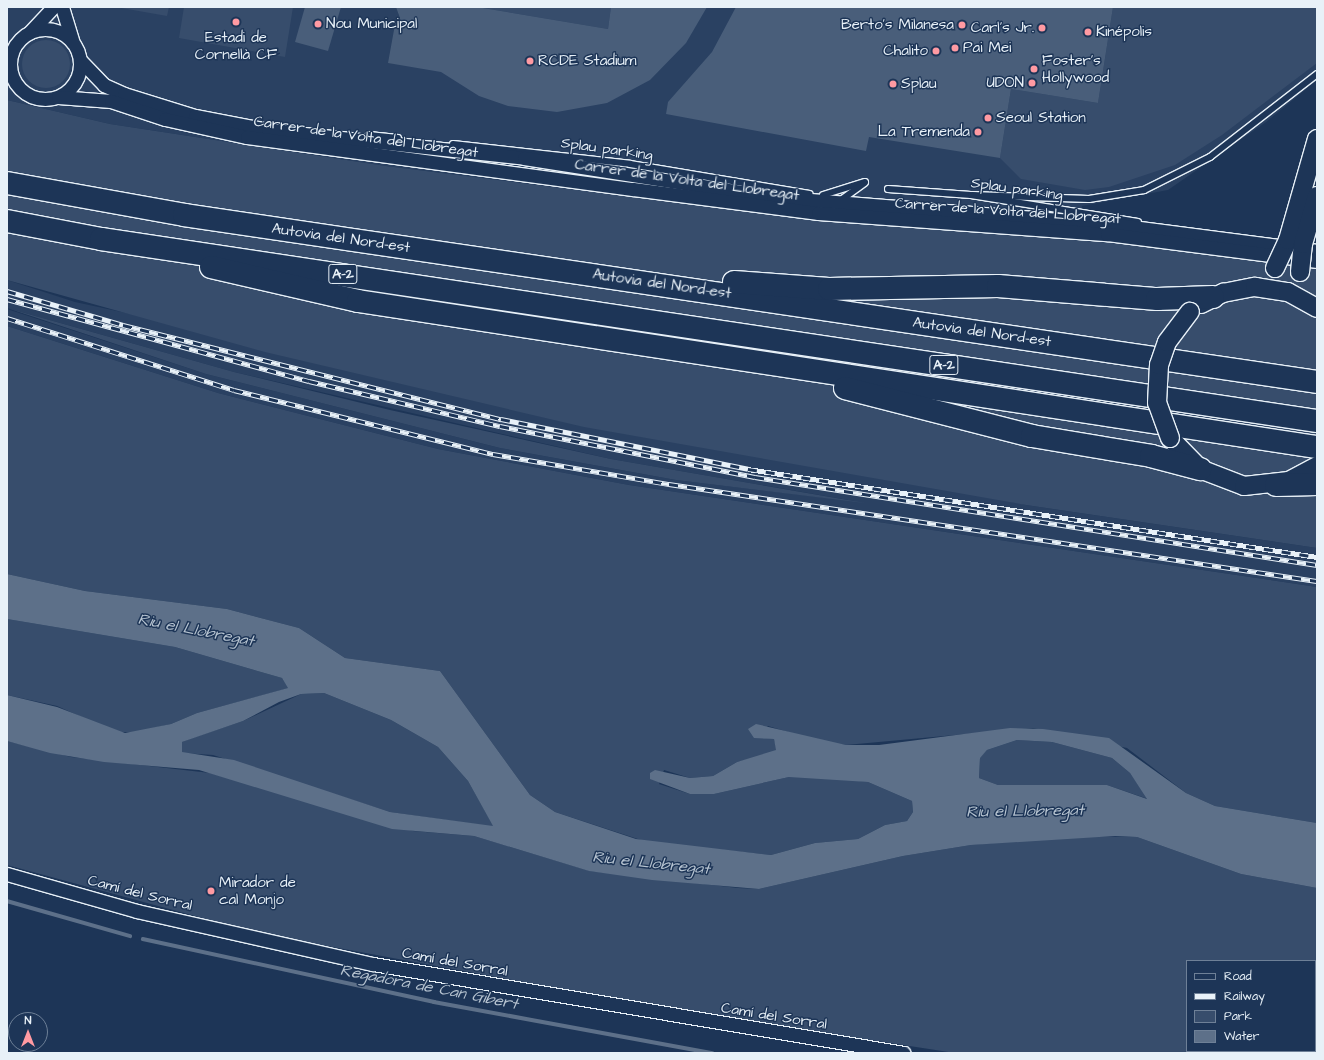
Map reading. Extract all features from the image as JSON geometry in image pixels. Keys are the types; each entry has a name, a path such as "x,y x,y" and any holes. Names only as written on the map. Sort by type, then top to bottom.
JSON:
{"highway":[{"name":"Autovia del Nord-est","path":"7,183 184,215 1317,382"},
{"name":"A-2","path":"7,221 114,241 1317,421"},
{"path":"114,241 358,301 1317,447"},
{"path":"480,258 829,289 998,286 1157,299 1214,297"},
{"path":"740,359 976,423 1151,456 1200,469"},
{"path":"1270,374 1317,378"},
{"path":"1276,485 1317,484"}],"main road":[{"path":"1255,287 1275,268 1288,240 1317,139"},
{"path":"1313,305 1300,272 1303,244 1317,196"},
{"path":"1313,305 1277,289 1255,287 1214,297 1190,312 1167,342 1157,378 1160,414 1170,438 1200,469 1244,486 1276,485 1317,466"}],"street":[{"path":"53,7 10,51 11,72 23,91 40,99 58,97 75,83 80,60 62,7"},
{"path":"29,33 54,31 74,44"},
{"name":"Carrer de la Volta del Llobregat","path":"80,60 104,85 150,103 242,126 524,158 834,204 1165,230 1317,251"},
{"name":"Carrer de la Volta del Llobregat","path":"58,97 111,101 165,119 247,137 633,189 818,213 1107,234 1317,261"},
{"name":"Camí del Sorral","path":"7,874 137,911 373,964 904,1053"}],"lane":[{"path":"971,195 1089,199 1144,190 1210,157 1317,74"},
{"name":"Splau parking","path":"304,134 379,136 538,152 821,195 836,194 865,182 834,204"},
{"name":"Splau parking","path":"888,189 971,195 1118,217 1165,230"}],"shaded area":[{"path":"7,7 1317,7 1317,80 1266,122 1168,190 1082,206 1079,240 816,220 386,166 110,124 7,100"},
{"path":"7,280 75,302 1026,505 1317,548 1317,587 629,485 438,449 218,393 7,326 7,309 206,374 500,448 676,480 854,501 611,459 234,372 7,308"}],"green space":[{"path":"116,7 169,7 167,16"},
{"name":"Estadi de Cornellà CF","path":"184,7 293,7 285,57 179,38"},
{"path":"477,7 611,7 608,29"},
{"path":"1113,7 1317,8 1317,63 1222,135 1175,165 1109,187 1085,190 1021,179 1000,158 1011,89 1098,103"},
{"path":"41,40 51,40 63,47 70,59 70,69 63,81 51,88 41,88 33,84 26,77 22,69 22,59 26,51 33,44"},
{"path":"7,100 110,124 386,166 816,220 1176,248 1317,269 1317,548 1026,505 584,427 265,352 7,280"},
{"path":"7,308 234,372 390,410 611,459 865,503 676,480 500,448 206,374"},
{"path":"7,326 218,393 438,449 629,485 1317,587 1317,823 1215,806 1186,793 1127,748 1033,728 846,745 822,742 768,726 754,737 774,739 777,750 767,755 737,762 713,776 690,778 664,770 659,784 690,794 714,794 789,777 823,777 868,782 912,801 913,812 907,821 885,825 858,839 815,843 771,855 647,842 555,812 530,795 440,671 345,658 299,628 227,609 85,591 7,574"},
{"path":"7,619 175,647 282,678 289,688 197,713 171,724 136,732 115,732 57,706 7,695"},
{"path":"324,693 391,720 438,747 468,781 494,827 390,812 213,755 182,753 182,742 243,721 301,694"},
{"path":"1017,740 1052,742 1112,758 1130,773 1148,799 1107,785 998,785 979,778 980,757 987,750"},
{"path":"7,741 71,757 210,773 413,831 474,836 590,871 738,888 759,889 903,856 971,845 1070,836 1137,837 1241,874 1317,888 1317,1053 955,1053 670,1009 262,934 7,865"}],"water":[{"name":"Riu el Llobregat","path":"7,574 85,591 227,609 299,628 345,658 440,671 530,795 555,812 636,839 771,855 815,843 858,839 885,825 907,821 913,812 912,801 868,782 789,777 714,794 690,794 650,779 650,773 655,770 690,778 713,776 737,762 776,750 774,739 754,738 748,729 756,724 846,745 879,745 1010,728 1043,729 1109,738 1186,793 1215,806 1317,823 1317,888 1241,874 1137,837 1115,836 971,845 903,856 759,889 652,880 589,871 474,836 392,829 199,770 104,762 50,753 7,741 7,695 57,707 125,733 171,724 197,713 288,688 282,678 175,647 7,619","holes":["324,693 391,720 438,747 468,781 493,826 390,812 234,760 182,752 182,742 243,721 279,702 301,694","1017,740 1052,742 1112,758 1130,773 1147,799 1107,785 998,785 979,778 980,758 987,750"]}],"building":[{"name":"Nou Municipal","path":"305,7 341,7 328,51 295,42"},
{"name":"RCDE Stadium","path":"396,7 477,7 608,29 611,7 707,7 686,43 650,80 607,103 557,112 508,106 479,96 441,72 388,63 396,19 400,18"},
{"name":"Splau","path":"736,7 1113,7 1098,103 1011,89 1000,158 869,137 866,151 666,114 668,102 712,52"}],"waterway":[{"name":"Regadora de Can Gibert","path":"7,901 130,936"},
{"name":"Regadora de Can Gibert","path":"143,939 434,1002 712,1053"}],"railway":[{"path":"7,291 123,325 501,419 748,469 1317,557"},
{"path":"7,299 309,381 500,426 755,477 1317,565"},
{"path":"7,318 234,390 493,454 669,484 1317,581"}],"place":[{"name":"Estadi de Cornellà CF","path":"236,22"},
{"name":"Nou Municipal","path":"318,24"},
{"name":"Berto's Milanesa","path":"962,25"},
{"name":"Carl's Jr.","path":"1042,28"},
{"name":"Kinépolis","path":"1088,32"},
{"name":"Pai Mei","path":"955,48"},
{"name":"Chalito","path":"936,51"},
{"name":"RCDE Stadium","path":"530,61"},
{"name":"Foster's Hollywood","path":"1034,69"},
{"name":"UDON","path":"1032,83"},
{"name":"Splau","path":"893,84"},
{"name":"Seoul Station","path":"988,118"},
{"name":"La Tremenda","path":"978,132"},
{"name":"Mirador de cal Monjo","path":"211,891"}]}
